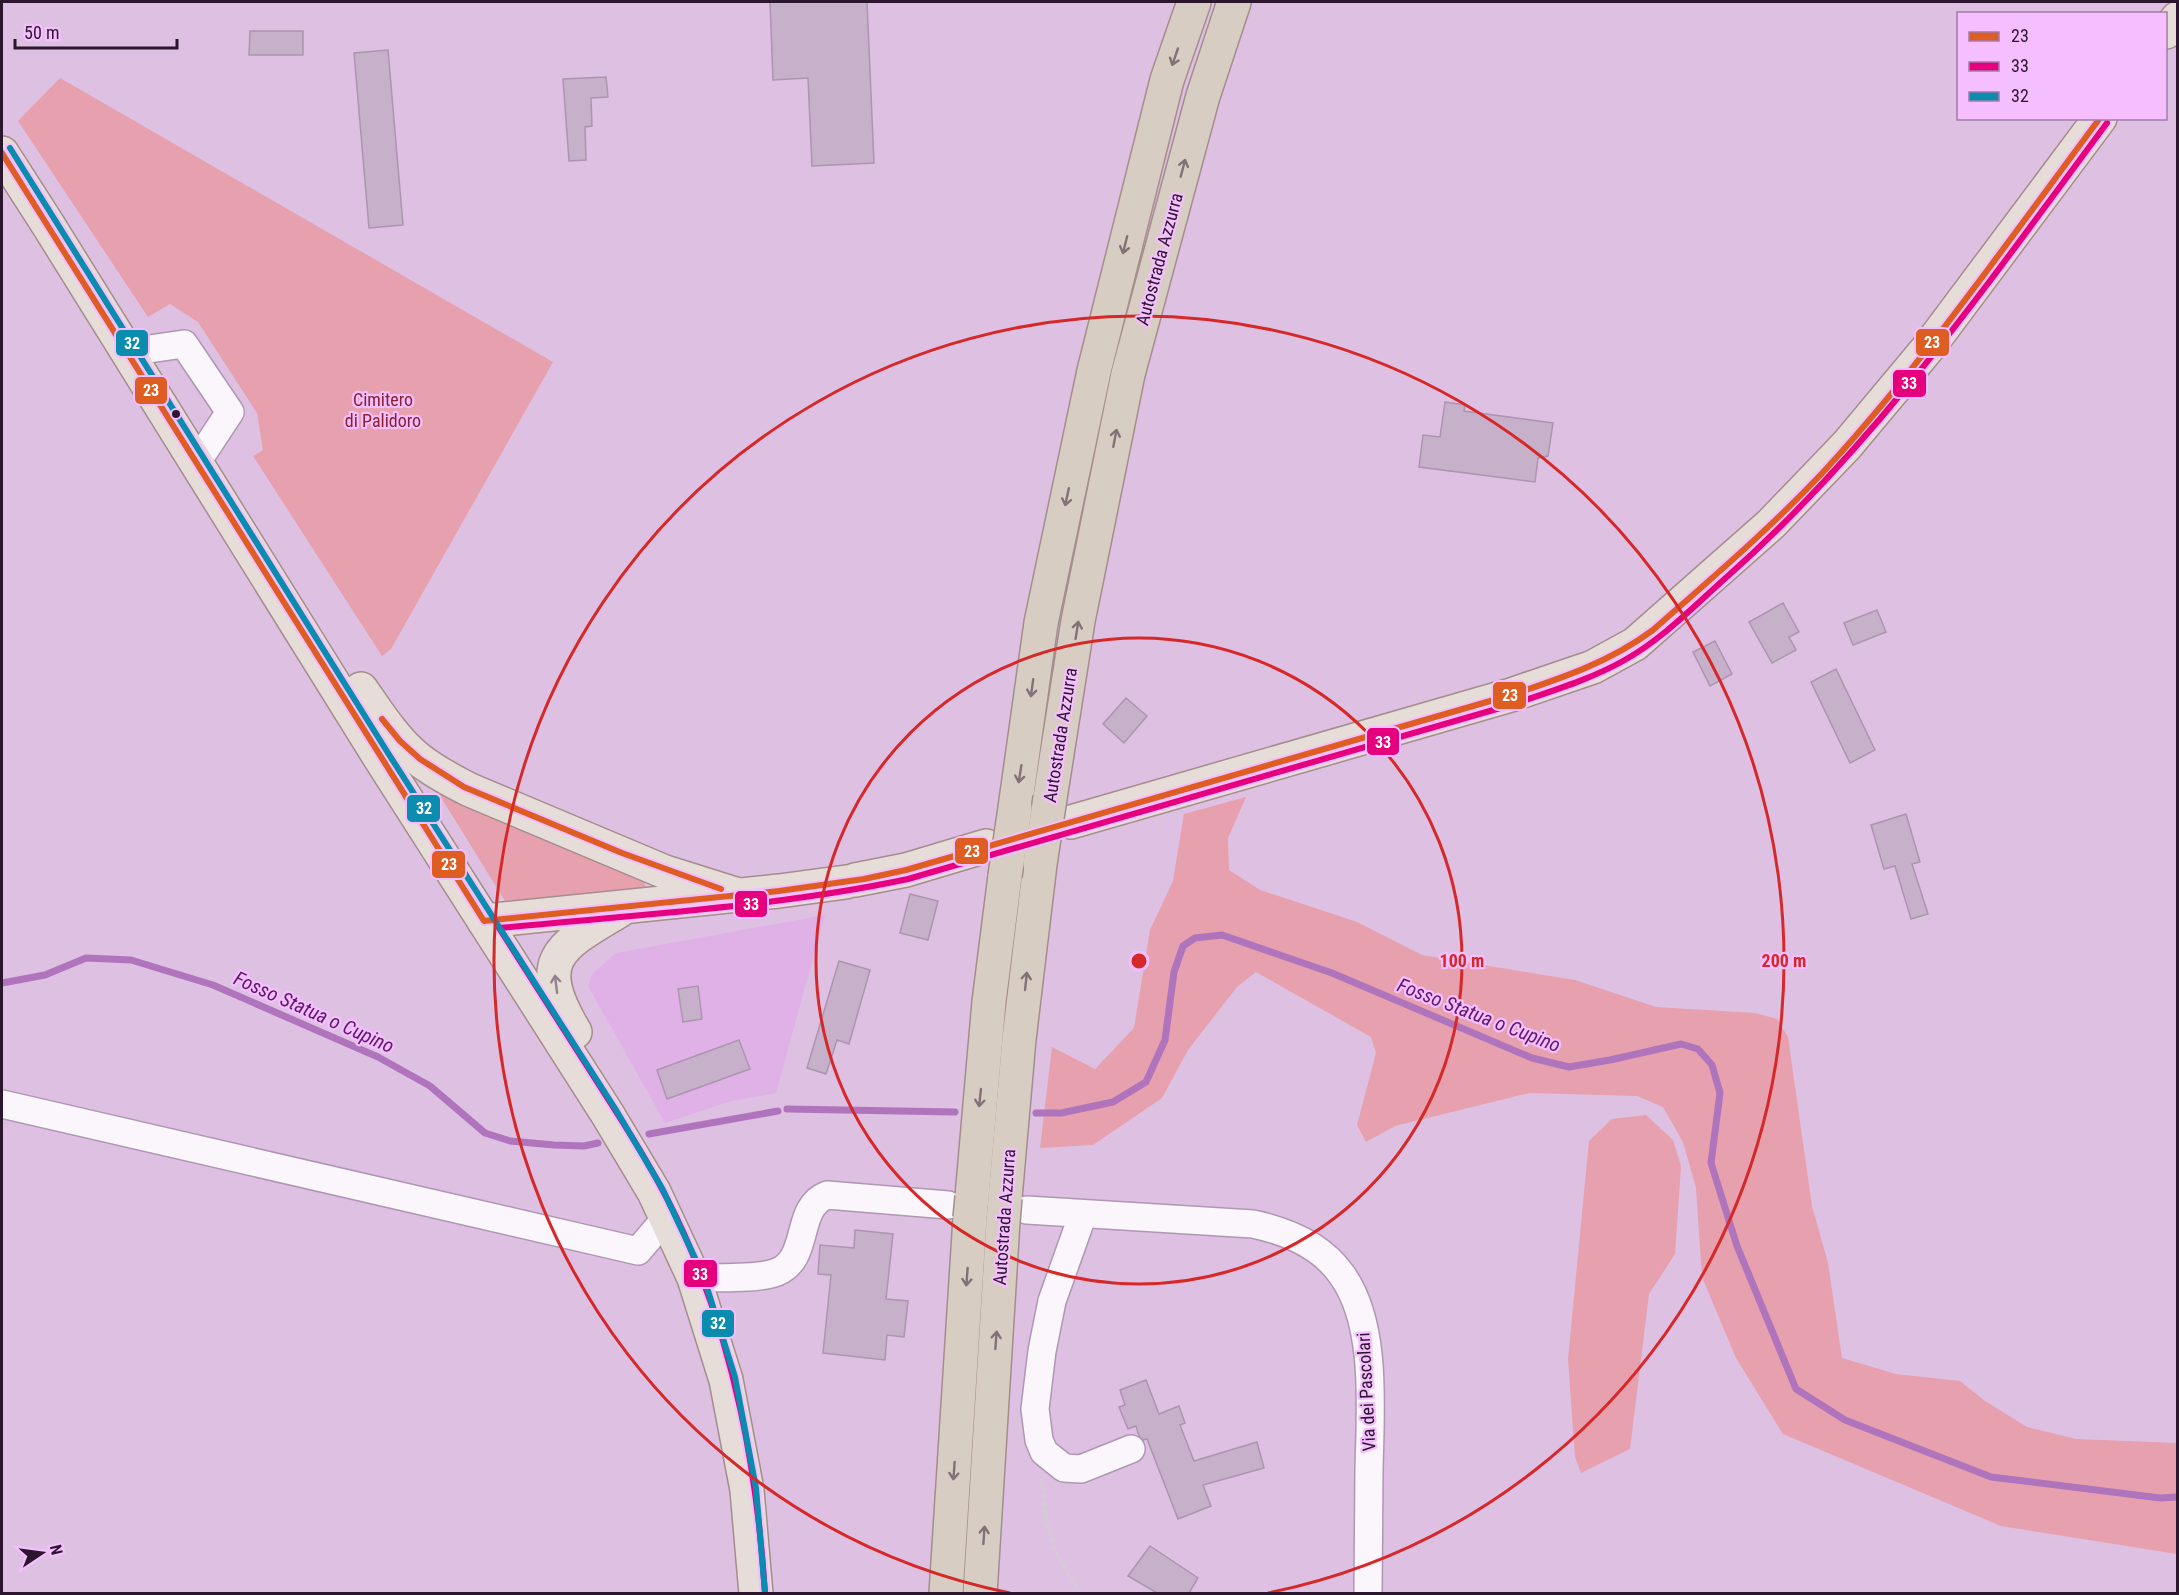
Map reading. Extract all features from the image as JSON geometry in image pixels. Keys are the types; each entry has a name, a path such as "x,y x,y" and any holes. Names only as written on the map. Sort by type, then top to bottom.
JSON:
{"highway":[{"name":"Autostrada Azzurra","path":"946,1593 966,1199 1005,876 1041,622 1094,371 1167,80 1194,2"},
{"name":"Autostrada Azzurra","path":"980,1593 1010,1201 1019,1040 1040,864 1060,810 1078,621 1128,374 1203,96 1234,2"}],"main road":[{"path":"2167,31 2178,18"},
{"path":"1060,810 1511,695 1593,667 1635,644 1771,524 1847,445 1928,348 2099,120"},
{"path":"2,153 374,748 608,1115 667,1217 694,1278 720,1359 739,1441 747,1490 756,1593"},
{"path":"201,469 393,734 416,758 443,776 480,795 665,872 738,895"},
{"path":"484,921 779,891 850,881 906,870 986,846"},
{"path":"608,1115 594,1066 563,1012 556,988 555,966 560,952 569,942 626,907"}],"street":[{"path":"128,352 184,344 230,412 201,469"},
{"path":"2,1104 638,1251 667,1217"},
{"path":"694,1278 763,1275 785,1267 798,1249 813,1203 827,1195 966,1199"},
{"name":"Via dei Pascolari","path":"1010,1201 1083,1214 1234,1222 1264,1227 1287,1234 1313,1248 1333,1264 1342,1275 1358,1308 1368,1366 1370,1414 1368,1593"},
{"path":"1083,1214 1052,1301 1042,1351 1035,1409 1039,1440 1044,1452 1064,1468 1081,1469 1131,1449"}],"path":[{"path":"1044,1452 1041,1471 1046,1520 1054,1549 1080,1593"}],"shaded area":[{"path":"825,915 776,1093 728,1102 665,1123 588,986 593,973 616,953"}],"green space":[{"name":"Cimitero di Palidoro","path":"60,78 553,362 391,649 382,656 253,456 263,450 257,413 198,322 170,304 148,317 18,121"},
{"path":"447,793 644,879 646,889 505,901 439,794"},
{"path":"1246,797 1228,838 1229,870 1260,890 1357,922 1422,955 1575,980 1656,1007 1755,1013 1777,1019 1788,1037 1812,1206 1828,1263 1842,1358 1896,1374 1960,1381 1985,1401 2027,1427 2076,1439 2177,1443 2177,1554 2001,1526 1783,1434 1736,1358 1702,1277 1696,1188 1683,1142 1663,1107 1637,1096 1529,1093 1395,1126 1366,1142 1357,1125 1376,1053 1371,1037 1256,972 1237,987 1188,1050 1162,1098 1093,1145 1040,1148 1052,1047 1095,1069 1134,1028 1150,930 1173,881 1184,814"},
{"path":"1646,1115 1673,1140 1681,1166 1675,1254 1649,1294 1630,1449 1581,1473 1575,1457 1568,1359 1589,1141 1612,1119"}],"building":[{"path":"770,2 867,2 874,163 812,166 808,78 773,80"},
{"path":"250,31 303,31 303,55 249,55"},
{"path":"388,50 403,225 369,228 354,53"},
{"path":"606,77 608,97 591,98 592,126 585,127 586,160 569,161 563,79"},
{"path":"1445,402 1465,405 1464,411 1553,423 1548,456 1538,458 1535,482 1419,467 1423,435 1440,437"},
{"path":"1783,603 1799,632 1789,637 1796,650 1772,663 1749,622"},
{"path":"1877,610 1886,632 1853,645 1844,623"},
{"path":"1715,641 1732,674 1710,686 1693,652"},
{"path":"1836,669 1875,750 1850,763 1811,682"},
{"path":"1126,698 1147,716 1124,743 1103,724"},
{"path":"1906,814 1920,862 1912,864 1928,914 1911,919 1895,866 1884,869 1871,825"},
{"path":"910,894 938,901 928,940 900,933"},
{"path":"839,961 870,970 849,1044 837,1040 826,1074 807,1068"},
{"path":"698,986 702,1019 683,1022 678,989"},
{"path":"739,1040 750,1069 667,1099 657,1070"},
{"path":"855,1230 893,1234 886,1299 908,1301 904,1337 887,1335 885,1360 823,1353 831,1275 818,1274 820,1245 854,1248"},
{"path":"1146,1380 1159,1414 1179,1406 1185,1423 1180,1425 1194,1461 1257,1442 1264,1468 1203,1485 1211,1506 1178,1519 1147,1439 1143,1440 1139,1436 1136,1426 1128,1429 1119,1407 1125,1405 1120,1390"},
{"path":"1150,1546 1198,1578 1189,1593 1157,1593 1128,1576"}],"waterway":[{"name":"Fosso Statua o Cupino","path":"1036,1113 1061,1113 1113,1102 1146,1082 1165,1040 1174,972 1183,946 1195,938 1222,935 1332,973 1532,1058 1569,1067 1681,1044 1698,1049 1712,1065 1720,1093 1711,1163 1737,1246 1796,1389 1845,1420 1991,1477 2160,1498 2178,1497"},
{"name":"Fosso Statua o Cupino","path":"2,983 45,975 86,958 131,960 213,985 378,1057 430,1086 485,1133 510,1141 554,1145 584,1146 598,1143"},
{"name":"Fosso Statua o Cupino","path":"787,1109 955,1112"},
{"name":"Fosso Statua o Cupino","path":"649,1134 778,1111"}],"transit line":[{"name":"23","path":"2,153 484,921 779,891 864,879 906,870 1511,695 1603,660 1653,630 1763,532 1826,469 1863,428 1933,341 2099,120"},
{"name":"33","path":"765,1593 756,1501 741,1411 717,1323 685,1236 642,1154 499,928 807,897 908,879 1514,704 1570,685 1610,668 1638,652 1678,621 1783,524 1834,471 1883,416 1975,301 2107,123"},
{"name":"32","path":"10,148 388,753 616,1110 662,1188 703,1275 735,1377 756,1488 765,1593"},
{"name":"23","path":"382,719 400,741 420,759 464,787 622,853 721,889"}]}
